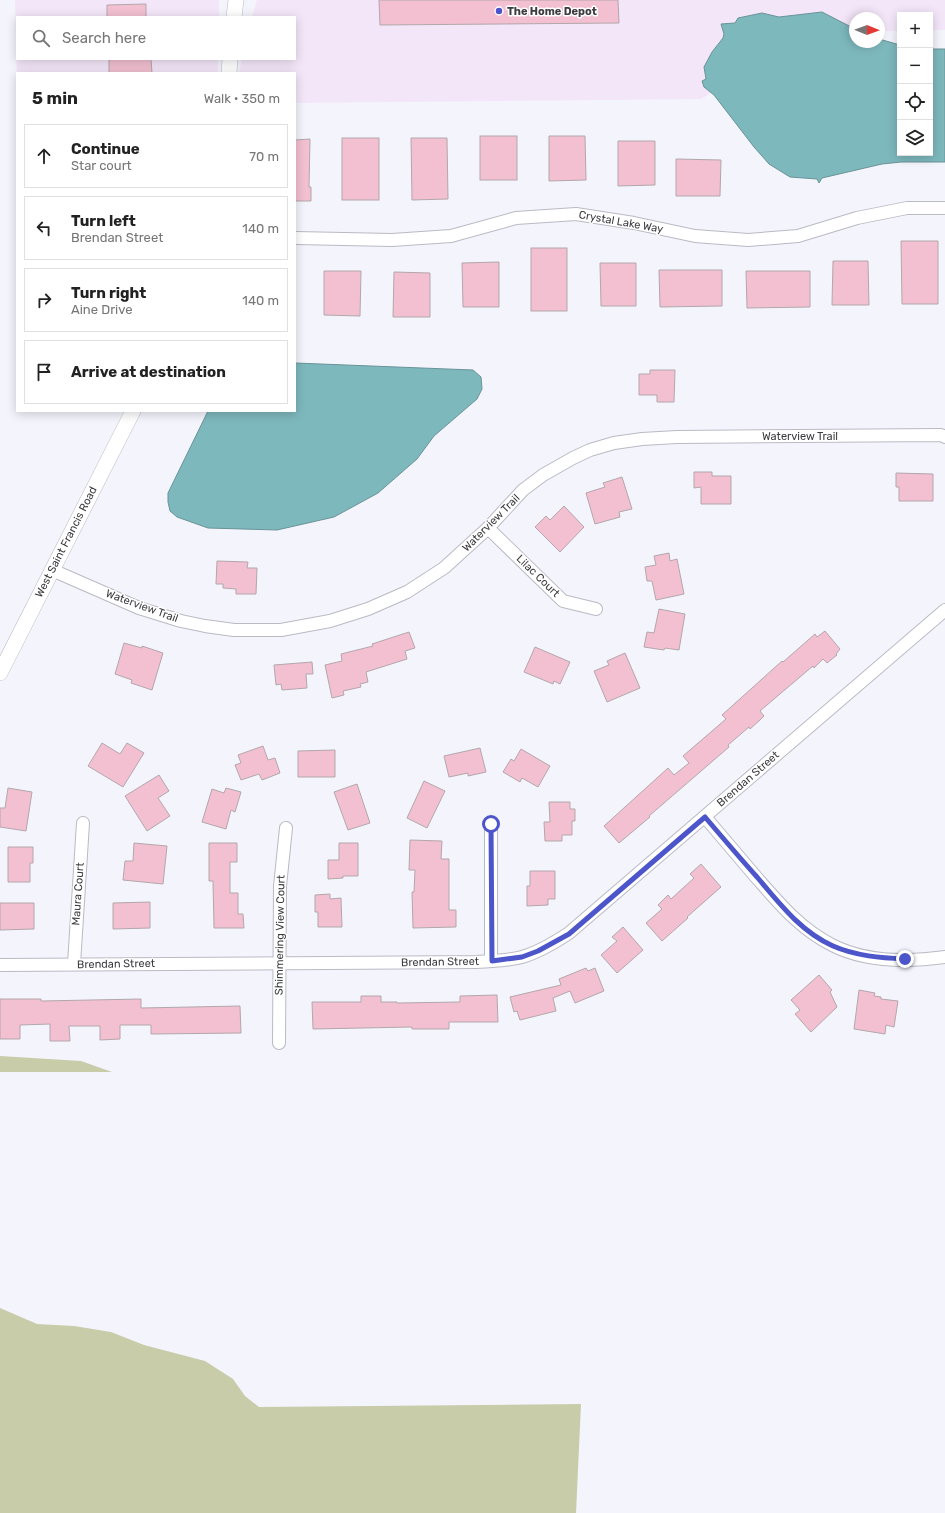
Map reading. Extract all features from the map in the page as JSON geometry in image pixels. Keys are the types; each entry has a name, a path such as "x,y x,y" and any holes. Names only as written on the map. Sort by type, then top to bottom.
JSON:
{"street":[{"path":"234,16 236,0"},
{"path":"229,72 230,60"},
{"name":"Crystal Lake Way","path":"296,238 392,240 451,236 516,218 576,214 634,223 695,236 748,240 798,236 857,218 907,208 945,208"},
{"name":"West Saint Francis Road","path":"0,673 132,412"},
{"name":"Waterview Trail","path":"52,570 139,608 181,621 234,630 281,630 330,621 368,609 407,592 444,568 488,528 523,490 543,475 584,452 614,443 642,439 677,437 941,435 945,437"},
{"name":"Lilac Court","path":"488,528 563,601 596,609"},
{"name":"Brendan Street","path":"0,965 492,961 522,957 538,951 569,934 945,610"},
{"path":"705,817 800,925 822,940 849,952 876,957 905,959 945,957"},
{"name":"Maura Court","path":"74,964 83,823"},
{"path":"491,824 492,961"},
{"name":"Shimmering View Court","path":"279,1043 280,886 286,828"}],"shaded area":[{"path":"15,0 219,0 219,16 16,16 16,44"},
{"path":"257,0 945,0 945,30 933,30 933,12 897,12 897,31 885,31 885,12 849,12 849,31 812,31 701,99 296,103 296,72 239,72 242,60 296,60 296,16 252,16"},
{"path":"16,60 218,60 218,72 17,72"}],"green space":[{"path":"0,1056 81,1061 112,1072 0,1072"},
{"path":"0,1308 37,1324 74,1326 111,1332 144,1345 205,1361 233,1379 245,1396 259,1407 581,1404 576,1513 0,1513"}],"water":[{"path":"822,12 849,26 849,48 885,48 885,41 897,44 897,156 933,156 933,49 945,49 945,162 901,162 882,164 822,178 819,183 817,179 790,177 769,164 714,95 704,87 702,81 706,79 704,67 712,52 723,38 724,34 721,24 735,23 738,18 762,13 779,17"},
{"path":"296,363 473,370 481,377 482,389 477,399 434,436 417,459 378,493 334,517 277,530 208,528 177,517 170,511 168,493 208,412 296,412"}],"building":[{"name":"The Home Depot","path":"379,0 618,0 619,23 380,25"},
{"path":"146,4 146,16 107,16 107,5"},
{"path":"109,60 151,60 152,72 109,72"},
{"path":"480,136 517,136 517,180 480,180"},
{"path":"549,136 585,136 586,180 549,181"},
{"path":"342,138 379,138 379,200 342,200"},
{"path":"411,138 447,138 448,199 412,200"},
{"path":"310,139 309,187 311,187 311,201 296,201 296,140"},
{"path":"618,141 655,141 655,185 618,186"},
{"path":"676,159 721,160 720,196 676,196"},
{"path":"901,241 938,241 938,304 902,304"},
{"path":"531,248 567,248 567,311 531,311"},
{"path":"833,261 868,261 869,305 832,305"},
{"path":"499,262 499,307 463,307 462,263"},
{"path":"600,263 636,263 636,306 601,306"},
{"path":"659,270 722,270 722,306 660,307"},
{"path":"324,271 361,271 360,316 324,315"},
{"path":"746,271 810,271 810,307 747,308"},
{"path":"394,272 430,273 430,317 393,317"},
{"path":"650,370 675,370 674,402 657,402 657,395 639,395 639,374 650,374"},
{"path":"694,472 712,472 712,476 731,476 731,504 701,504 701,487 694,488"},
{"path":"896,473 933,474 933,501 899,501 899,487 896,487"},
{"path":"622,477 632,509 619,512 620,517 595,524 586,493 605,487 603,483"},
{"path":"564,506 584,527 560,552 535,527 546,516 550,520"},
{"path":"669,553 670,561 677,559 684,594 656,600 652,581 647,581 645,567 656,565 654,556"},
{"path":"217,561 248,562 247,568 257,568 256,594 236,594 236,589 223,588 223,584 216,584"},
{"path":"659,609 685,614 679,650 665,648 664,650 644,647 647,632 654,633"},
{"path":"825,631 840,649 836,654 837,655 827,663 823,659 814,668 813,666 760,711 764,716 760,720 750,729 749,727 728,745 729,747 619,843 604,826 668,768 674,775 689,763 683,756 726,719 722,715 782,661 783,662 815,634 817,637"},
{"path":"409,632 415,648 405,651 407,659 366,672 368,682 360,684 361,687 343,691 344,695 332,698 325,665 342,661 341,654 373,646 372,644"},
{"path":"124,643 142,648 142,646 163,653 152,690 131,683 132,680 115,674"},
{"path":"535,647 570,662 560,684 554,681 553,684 524,672"},
{"path":"625,653 640,688 607,702 594,671 609,665 607,661"},
{"path":"312,662 313,674 306,674 307,688 282,690 281,684 276,685 274,665"},
{"path":"102,743 120,754 127,743 144,753 123,787 88,766"},
{"path":"263,746 268,760 275,758 280,773 262,780 259,774 241,780 235,765 241,763 238,755"},
{"path":"480,748 486,772 468,776 468,773 449,777 444,756"},
{"path":"521,749 550,766 538,787 522,778 520,782 503,772 511,759 514,761"},
{"path":"335,750 335,777 298,777 298,751"},
{"path":"159,775 169,791 158,798 170,816 147,831 125,796"},
{"path":"424,781 445,791 427,828 407,818"},
{"path":"357,784 370,823 348,830 334,792"},
{"path":"8,788 32,792 26,831 0,827 0,808 5,808"},
{"path":"226,788 241,792 235,812 231,810 226,829 202,822 212,789 224,793"},
{"path":"549,802 570,802 570,809 575,809 575,821 572,821 572,835 562,835 562,841 545,841 544,822 550,822"},
{"path":"410,840 442,841 441,859 449,859 449,910 456,910 456,927 413,928 412,892 414,892 415,870 409,870"},
{"path":"134,843 167,846 163,884 123,880 125,861 133,861"},
{"path":"209,843 237,843 237,862 230,862 230,893 238,893 238,914 243,914 244,928 214,928 213,881 209,881"},
{"path":"339,843 358,843 358,876 343,876 343,878 328,879 328,860 339,860"},
{"path":"8,847 33,847 33,863 30,863 30,882 8,882"},
{"path":"701,864 721,887 662,941 646,923 662,909 658,905 668,895 671,899 694,878 690,874"},
{"path":"530,871 555,871 555,899 548,899 548,905 527,906 527,886 530,886"},
{"path":"330,894 330,899 341,898 342,927 318,927 318,912 315,912 315,895"},
{"path":"150,902 150,928 113,929 113,903"},
{"path":"0,903 34,903 34,929 0,930"},
{"path":"623,927 643,950 617,973 601,955 617,941 612,937"},
{"path":"586,968 588,971 595,968 604,991 575,1003 570,991 553,998 556,1011 520,1020 517,1011 514,1012 510,997 561,985 559,979"},
{"path":"819,975 832,990 830,992 837,1007 811,1032 795,1014 800,1010 791,1000"},
{"path":"859,990 875,993 874,996 881,997 881,999 898,1001 894,1027 886,1025 885,1034 854,1029"},
{"path":"497,995 498,1022 449,1022 449,1029 412,1029 412,1027 313,1029 312,1002 361,1002 361,996 381,996 381,1002 460,1002 460,996"},
{"path":"0,999 41,999 41,1001 141,999 141,1008 240,1006 241,1033 151,1034 151,1025 120,1025 120,1039 100,1040 100,1026 69,1026 70,1041 50,1041 50,1024 20,1025 20,1039 0,1039"}],"place":[{"name":"The Home Depot","path":"499,11"}],"route":[{"path":"491,824 492,961 522,957 538,951 569,934 705,817 800,925 822,940 849,952 876,957 905,959"}]}
